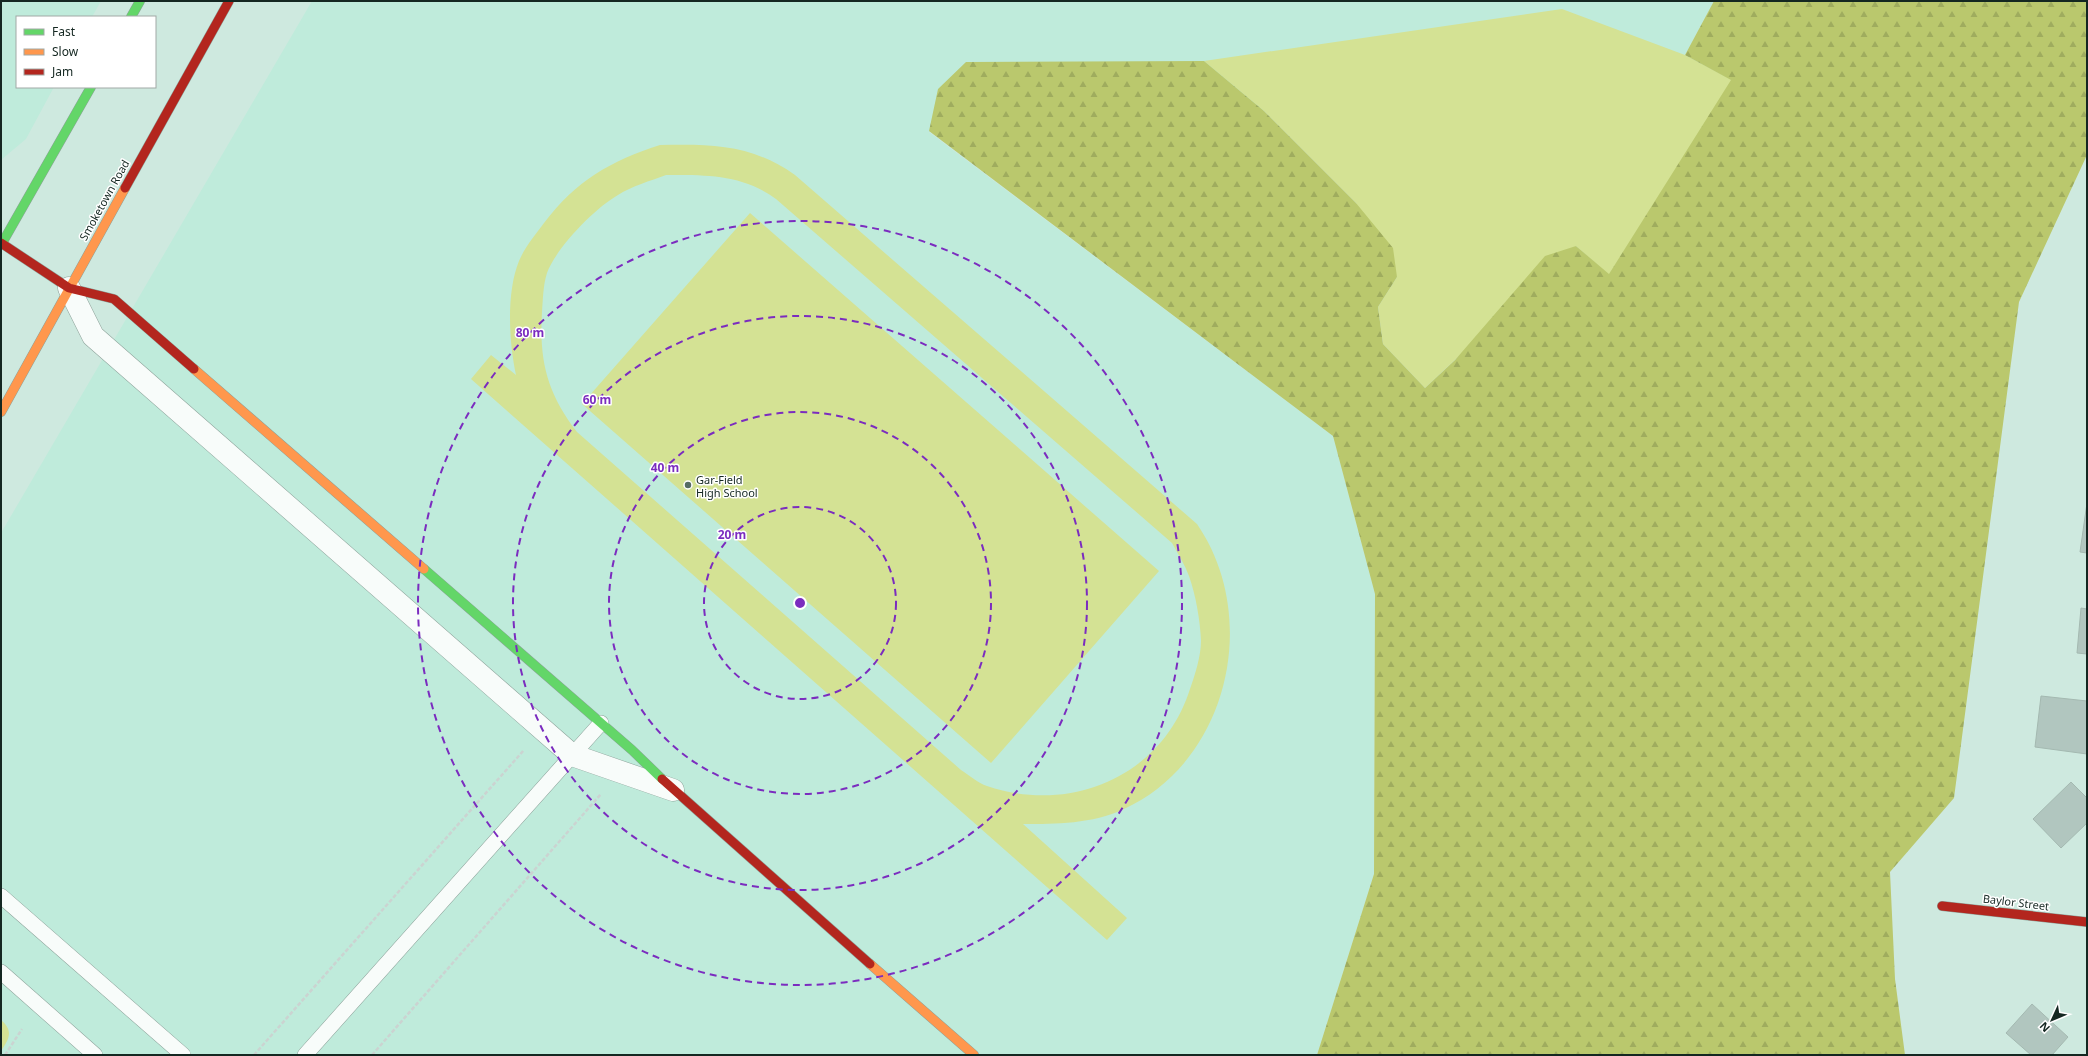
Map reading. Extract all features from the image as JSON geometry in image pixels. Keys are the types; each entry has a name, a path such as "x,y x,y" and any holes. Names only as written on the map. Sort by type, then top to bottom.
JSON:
{"street":[{"path":"132,16 140,1"},
{"name":"Smoketown Road","path":"1,412 229,1"},
{"path":"90,88 1,244 69,288 114,299 632,750 673,790 974,1055"},
{"path":"69,288 93,336 572,755 673,790"},
{"name":"Baylor Street","path":"1942,906 2087,922"}],"lane":[{"path":"305,1055 600,723"},
{"path":"1,896 183,1055"},
{"path":"1,972 95,1055"}],"path":[{"path":"254,1055 542,730"},
{"path":"372,1055 620,772"},
{"path":"5,1055 22,1029"}],"shaded area":[{"path":"1,1 101,1 93,16 16,16 16,88 53,88 26,139 1,160"},
{"name":"Gar-Field High School","path":"312,1 1714,1 1685,55 1732,80 929,132 1333,436 1375,594 1374,874 1317,1055 1,1055 1,533"}],"green space":[{"path":"1714,1 2087,1 2087,155 2019,302 1954,798 1890,872 1895,979 1905,1055 1317,1055 1374,874 1375,594 1333,436 929,131 938,89 966,62 1204,61 1264,111 1356,203 1393,248 1397,277 1378,307 1383,344 1425,388 1455,360 1545,256 1576,246 1609,274 1731,80 1685,55"},
{"path":"1562,9 1685,55 1732,80 1609,275 1576,246 1425,388 1383,344 1378,307 1397,277 1356,203 1264,111 1204,61"},
{"path":"660,145 697,145 730,148 763,157 795,175 1197,524 1217,561 1227,601 1230,642 1224,683 1210,722 1189,757 1160,787 1124,809 1099,818 1074,822 1023,824 1127,918 1107,940 471,379 491,355 516,375 510,333 510,302 512,288 521,256 537,232 556,208 582,184 595,174 642,151","holes":["666,175 709,176 737,180 763,191 776,199 1172,543 1187,572 1194,592 1200,625 1200,653 1192,684 1177,719 1159,745 1136,765 1110,781 1081,791 1051,795 1019,794 980,783 961,770 577,432 558,404 547,376 544,361 541,330 544,287 547,273 567,241 598,209 629,189"]},
{"path":"750,213 1159,571 991,763 582,404"},
{"path":"1,1020 8,1028 9,1035 1,1051"}],"building":[{"path":"2087,503 2087,553 2080,552"},
{"path":"2081,608 2087,609 2087,654 2077,653"},
{"path":"2041,696 2087,701 2087,754 2035,747"},
{"path":"2071,782 2087,798 2087,823 2061,848 2033,819"},
{"path":"2032,1004 2068,1037 2052,1055 2031,1055 2006,1033"}],"traffic: fast":[{"path":"132,16 140,1"},
{"path":"1,245 90,88"},
{"path":"424,569 632,750 662,779"}],"traffic: slow":[{"path":"1,412 125,188"},
{"path":"194,369 424,569"},
{"path":"870,964 974,1055"}],"traffic: jam":[{"path":"125,188 229,1"},
{"path":"1,243 69,288 114,299 194,369"},
{"path":"662,779 870,964"},
{"path":"1942,906 2087,922"}],"place":[{"name":"Gar-Field High School","path":"688,485"}]}
